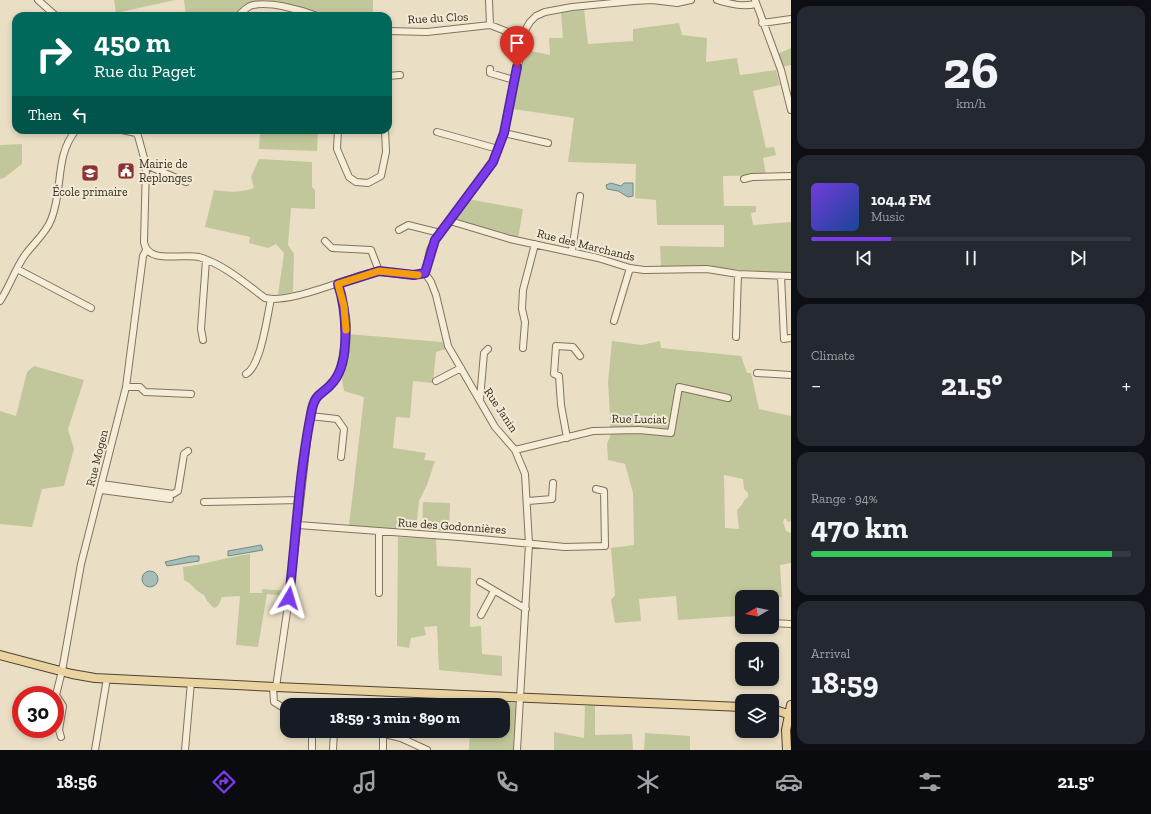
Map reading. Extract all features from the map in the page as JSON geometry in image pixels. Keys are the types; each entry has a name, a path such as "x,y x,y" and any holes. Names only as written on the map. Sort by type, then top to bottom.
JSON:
{"main road":[{"path":"0,655 82,676 107,678 274,687 735,707"},
{"path":"787,750 791,705"},
{"path":"779,711 790,715"}],"street":[{"path":"38,0 52,12"},
{"path":"489,0 490,25 521,37"},
{"path":"572,0 572,7"},
{"path":"146,250 151,254 163,256 198,257 206,260 226,271 265,298 271,299 285,298 379,271 414,275 425,273 433,244 493,162 504,133 514,80 521,54 521,37 530,22 536,16 545,12 572,7 634,1 652,0 677,3 691,0"},
{"path":"717,0 746,6 755,2 781,70 791,110"},
{"path":"242,12 249,6 263,4 302,12"},
{"path":"762,23 791,19"},
{"name":"Rue du Clos","path":"392,31 427,32 490,25"},
{"path":"490,69 490,73 514,80"},
{"path":"392,76 400,75"},
{"path":"437,132 498,149"},
{"path":"504,133 548,143"},
{"path":"0,301 16,269 50,222 59,196 61,162 65,149 74,134"},
{"name":"Rue Mogen","path":"58,686 81,564 102,487 126,387 143,256 146,250 144,242 146,165 137,134"},
{"path":"338,134 337,150 349,176 356,182 368,183 381,176 386,152 385,134"},
{"path":"146,165 186,182"},
{"path":"744,179 752,177 791,176"},
{"path":"572,251 580,196"},
{"name":"Rue des Marchands","path":"450,221 470,228 535,244 572,251 630,268 644,270 702,269 738,274 791,276"},
{"path":"399,230 408,225 440,233"},
{"path":"325,241 332,248 371,250 379,271"},
{"path":"523,348 525,322 522,309 524,290 535,244"},
{"path":"203,340 201,328 206,260"},
{"path":"614,321 630,268"},
{"path":"16,269 92,308"},
{"name":"Rue Janin","path":"425,273 431,282 436,296 448,346 495,427 516,450 525,474 528,501 529,544 517,750"},
{"path":"736,337 738,274"},
{"path":"781,276 784,339 791,338"},
{"path":"280,706 274,702 274,687 289,598 310,416 314,400 334,382 340,372 347,326 338,284"},
{"path":"246,374 251,372 258,354 271,299"},
{"path":"567,438 561,405 559,376 554,374 556,346 573,347 580,356"},
{"path":"480,400 484,353 488,349"},
{"path":"436,382 461,368"},
{"path":"757,373 791,375"},
{"path":"126,387 140,387 145,392 191,394"},
{"name":"Rue Luciat","path":"516,450 605,429 671,433 679,387 728,398"},
{"path":"310,416 336,418 344,429 341,457"},
{"path":"102,487 173,494 178,491 184,454 188,451"},
{"path":"528,501 552,499 553,483"},
{"path":"102,487 170,499"},
{"name":"Rue des Godonnières","path":"298,525 459,537 576,548 605,546 604,491 596,489"},
{"path":"204,502 300,500"},
{"path":"379,532 379,593"},
{"path":"480,582 526,609"},
{"path":"481,615 494,591"},
{"path":"779,623 791,624"},
{"path":"95,750 107,678"},
{"path":"185,750 191,682"},
{"path":"312,738 312,750"},
{"path":"333,750 334,738"},
{"path":"383,738 383,750"},
{"path":"401,738 427,750"}],"green space":[{"path":"114,0 175,0 121,12 116,12"},
{"path":"184,0 263,0 244,5 237,12 186,12"},
{"path":"266,0 373,0 373,12 314,12 302,7"},
{"path":"584,9 588,44 633,41 633,29 679,23 682,35 707,38 706,62 737,58 740,75 776,70 780,85 753,91 766,148 774,147 776,155 763,158 766,175 723,176 724,206 756,206 756,212 751,213 753,225 791,222 791,273 711,268 661,267 660,246 724,247 724,225 657,225 656,200 635,198 636,164 568,162 574,118 513,109 517,81 526,50 550,55 549,38 563,38 561,13"},
{"path":"791,48 791,65 782,67 777,54"},
{"path":"260,134 318,134 317,151 259,149"},
{"path":"22,144 22,164 4,178 0,179 0,145"},
{"path":"259,159 312,162 312,187 315,190 315,209 291,208 288,245 294,254 293,292 278,295 284,253 276,244 268,248 249,243 250,237 205,227 214,190 234,192 254,188 251,177"},
{"path":"468,199 523,209 518,239 458,221 456,217"},
{"path":"348,334 442,342 446,349 436,352 433,383 413,381 410,418 396,417 393,448 426,453 424,460 435,461 427,485 419,501 416,531 349,526 364,397 344,391 342,380"},
{"path":"612,341 642,345 660,341 661,348 741,356 747,373 751,373 759,409 791,416 791,521 788,522 785,518 783,522 786,531 791,533 791,563 780,565 782,597 779,597 779,590 735,590 735,616 678,620 676,596 639,599 641,621 615,623 611,600 615,595 611,548 634,545 633,493 625,464 608,460 607,444 611,434 608,382","holes":["724,475 743,479 744,489 748,493 748,497 737,510 739,529 725,528"]},
{"path":"34,366 84,380 68,429 74,449 64,486 42,489 32,527 0,524 0,411 16,416 27,372"},
{"path":"423,502 450,503 449,531 422,530"},
{"path":"398,537 436,539 437,566 471,568 470,627 481,626 482,654 502,656 502,676 439,670 437,626 424,627 426,635 411,638 409,648 397,646"},
{"path":"250,554 250,593 262,593 262,589 287,591 286,596 267,594 258,647 236,645 240,596 222,597 218,606 214,608 207,601 204,595 184,580 183,567"},
{"path":"510,702 518,703 514,750 469,750 470,738 510,738"},
{"path":"585,706 595,706 595,735 632,734 633,750 554,750 554,732 584,738"},
{"path":"645,733 690,736 690,750 644,750"}],"water":[{"path":"611,183 621,186 624,183 633,183 633,196 628,197 618,191 607,189 606,185"},
{"path":"261,545 263,550 228,556 228,551"},
{"path":"191,556 199,556 199,561 167,566 165,562"},
{"path":"150,571 156,573 158,579 156,585 150,587 144,585 142,579 144,573"}],"slow traffic":[{"path":"346,330 347,326 344,306 338,284 379,271 418,275"}],"place":[{"name":"Mairie de Replonges","path":"126,171"},
{"name":"École primaire","path":"90,173"}],"route":[{"path":"289,598 310,416 314,400 334,382 340,372 345,341 347,326 344,306 338,284 379,271 414,275 425,273 430,250 435,240 482,179 493,162 504,133 517,67"}]}
